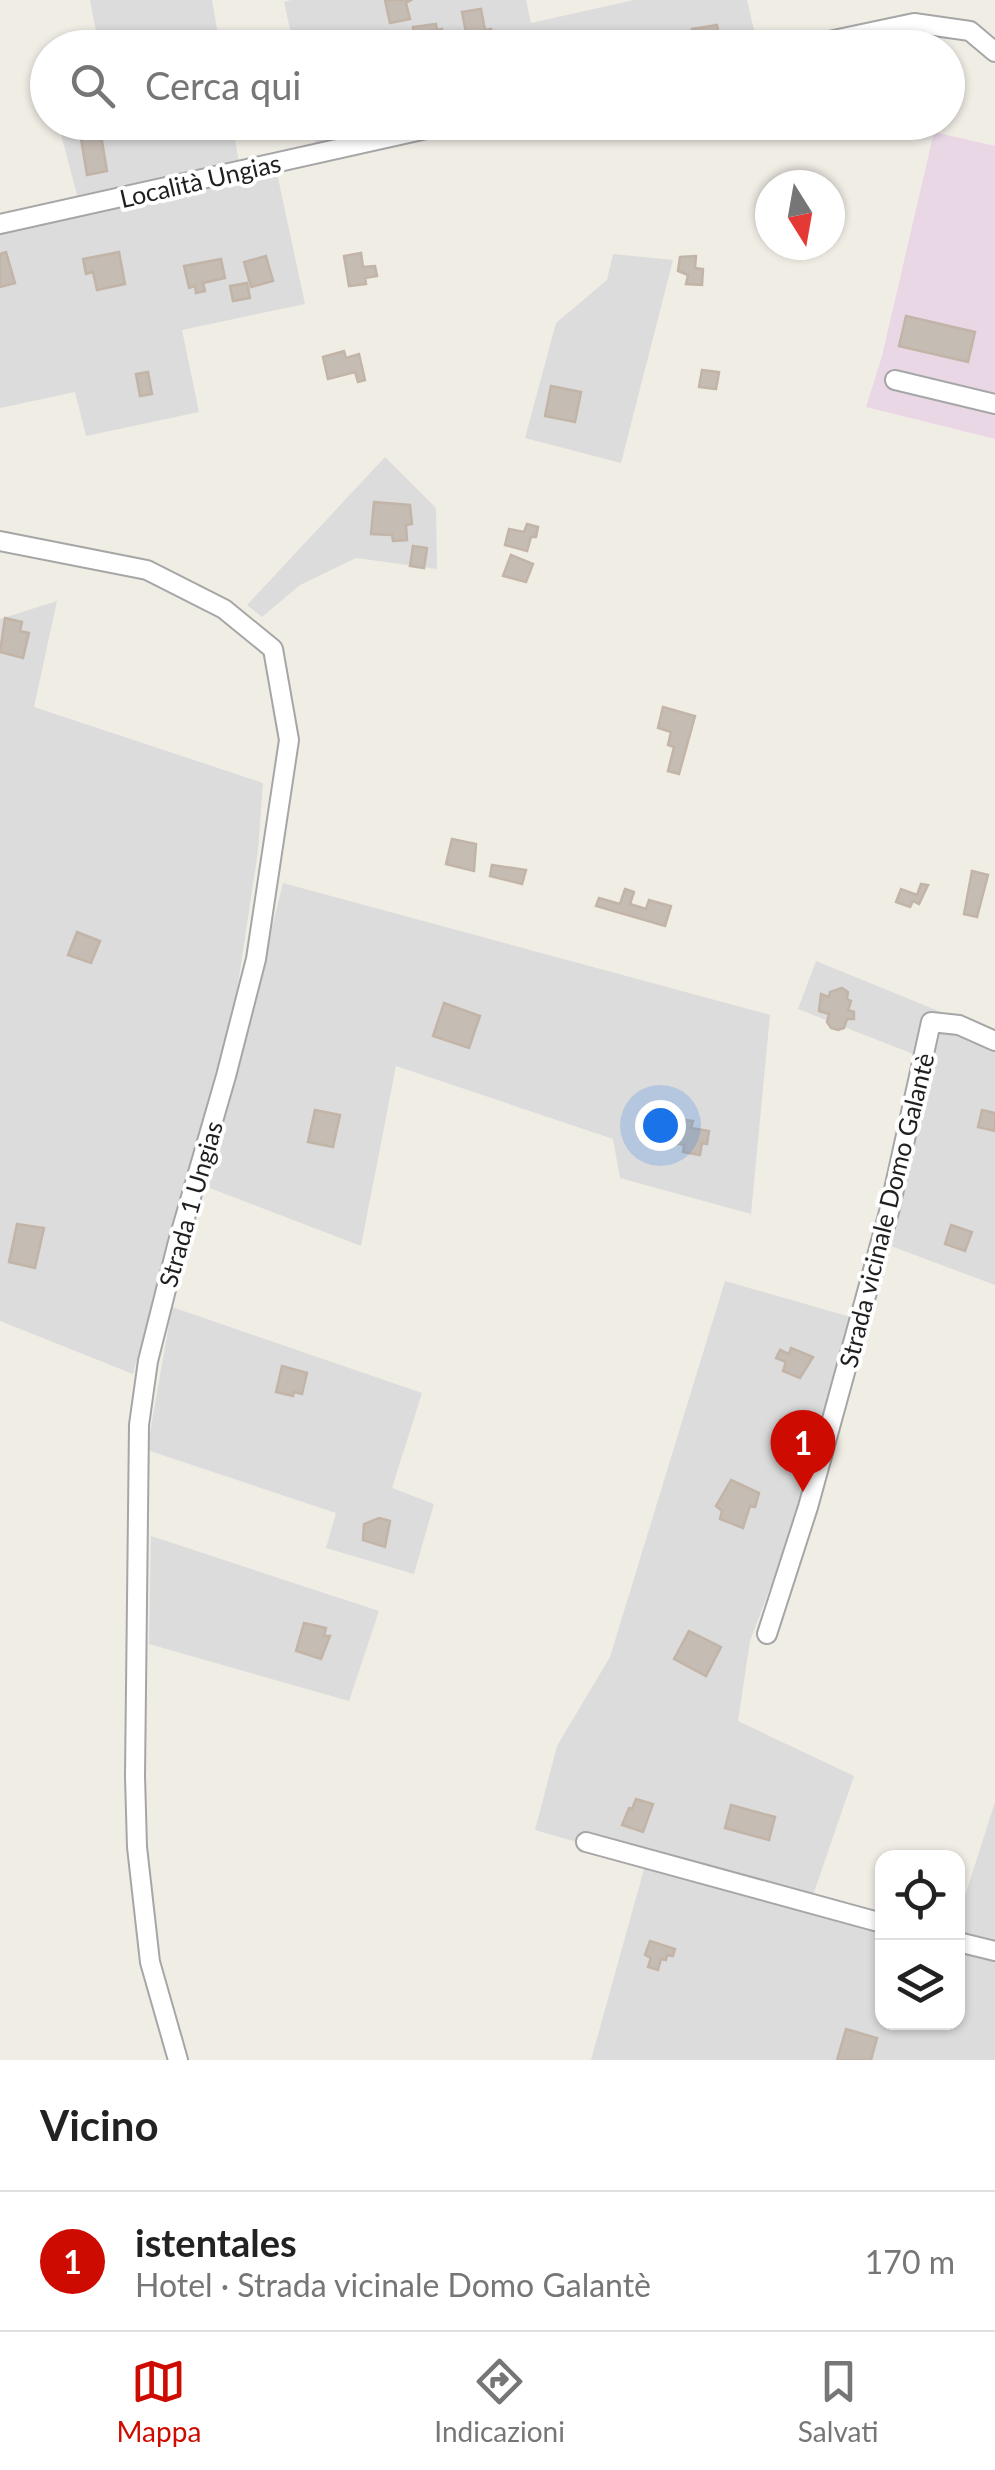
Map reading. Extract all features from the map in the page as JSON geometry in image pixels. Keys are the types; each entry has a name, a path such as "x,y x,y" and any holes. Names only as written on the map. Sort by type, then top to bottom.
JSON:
{"street":[{"path":"876,30 914,22 964,30"},
{"path":"965,30 995,52"},
{"name":"Località Ungias","path":"0,224 377,140"},
{"path":"895,380 995,404"},
{"name":"Strada 1 Ungias","path":"0,541 147,570 224,609 273,650 289,740 256,958 148,1361 140,1425 134,1776 137,1847 150,1962 178,2060"},
{"name":"Strada vicinale Domo Galantè","path":"767,1634 808,1507 889,1212 931,1022 959,1025 995,1041"},
{"path":"586,1842 875,1921"},
{"path":"965,1944 995,1950"}],"shaded area":[{"path":"90,0 212,0 217,30 96,30"},
{"path":"526,0 531,23 634,0 747,0 754,30 290,30 284,2"},
{"path":"965,139 995,146 995,439 866,407 882,356 932,140"},
{"path":"63,140 235,140 239,163 79,202"},
{"path":"315,140 358,140 317,149"},
{"path":"277,173 305,304 182,330 199,412 86,436 75,392 0,408 0,232"},
{"path":"613,254 673,260 621,463 525,438 556,323 607,280"},
{"path":"385,457 436,508 437,569 356,558 300,585 262,617 247,605"},
{"path":"57,601 34,707 263,783 258,851 235,1004 133,1374 0,1321 0,619"},
{"path":"283,883 770,1015 751,1214 620,1178 613,1139 396,1066 361,1246 207,1187"},
{"path":"816,961 995,1034 995,1285 880,1242 926,1059 798,1009"},
{"path":"725,1281 854,1318 838,1408 750,1641 738,1721 854,1776 810,1904 875,1922 875,2030 965,2030 965,1946 995,1953 995,2060 591,2060 646,1862 535,1830 557,1746 610,1657"},
{"path":"172,1307 422,1393 392,1488 434,1504 414,1574 326,1548 336,1513 147,1450"},
{"path":"151,1536 379,1611 349,1701 149,1644"},
{"path":"995,1802 995,1944 965,1938 965,1896"}],"building":[{"path":"385,0 411,0 406,3 410,19 390,23"},
{"path":"481,9 485,30 466,30 462,12"},
{"path":"436,24 437,30 413,30"},
{"path":"717,25 718,30 692,30"},
{"path":"81,140 102,140 107,171 87,175"},
{"path":"6,252 15,283 0,287 0,254"},
{"path":"119,252 125,284 97,290 93,272 86,274 83,259"},
{"path":"361,253 363,267 375,266 377,276 365,278 366,284 349,286 344,256"},
{"path":"266,256 273,281 251,287 244,262"},
{"path":"696,256 695,268 703,269 702,285 686,284 688,275 678,271 680,257"},
{"path":"221,259 225,278 203,283 205,291 196,293 195,286 189,288 184,266"},
{"path":"247,283 250,298 233,301 230,286"},
{"path":"906,316 975,332 968,362 899,346"},
{"path":"344,351 346,358 359,354 365,380 358,382 355,372 328,379 323,357"},
{"path":"702,370 719,372 716,389 699,387"},
{"path":"148,372 152,394 140,396 136,374"},
{"path":"551,386 581,392 575,422 545,416"},
{"path":"374,502 410,505 412,524 406,525 407,540 393,541 392,535 371,534"},
{"path":"527,524 538,527 527,551 505,545 509,529 524,532"},
{"path":"413,546 427,548 424,568 410,566"},
{"path":"511,555 533,564 526,582 503,576"},
{"path":"5,618 22,622 20,631 29,633 23,658 0,652"},
{"path":"663,707 695,716 679,774 668,771 674,747 668,745 671,732 658,728"},
{"path":"452,839 476,844 474,871 446,864"},
{"path":"492,865 526,870 522,884 490,876"},
{"path":"972,871 988,875 977,917 964,914"},
{"path":"921,884 928,885 919,904 913,901 910,907 896,902 901,889 917,895"},
{"path":"625,889 634,892 630,904 646,909 649,900 671,906 665,926 596,906 599,898 620,904"},
{"path":"77,932 100,941 91,963 68,955"},
{"path":"842,988 848,992 848,1010 854,1012 854,1019 847,1019 844,1028 838,1030 827,1022 829,1014 819,1011 821,994 829,997 830,992"},
{"path":"444,1003 480,1016 469,1048 433,1036"},
{"path":"315,1110 340,1115 333,1147 308,1142"},
{"path":"982,1110 995,1113 995,1131 978,1127"},
{"path":"678,1119 693,1121 691,1128 709,1131 700,1155 683,1152 684,1145 674,1143"},
{"path":"17,1224 44,1228 35,1268 9,1262"},
{"path":"951,1225 972,1232 965,1251 945,1244"},
{"path":"791,1348 813,1357 800,1378 783,1371 786,1362 776,1358 780,1350 789,1354"},
{"path":"282,1366 307,1373 302,1394 276,1392"},
{"path":"731,1480 759,1493 743,1528 720,1519 722,1511 716,1506"},
{"path":"379,1518 390,1521 385,1547 363,1540 364,1524"},
{"path":"304,1623 326,1628 324,1636 330,1636 321,1659 296,1651"},
{"path":"689,1631 721,1647 706,1676 674,1659"},
{"path":"636,1799 653,1804 643,1832 622,1825"},
{"path":"731,1805 775,1817 769,1840 725,1828"},
{"path":"650,1941 675,1949 673,1956 661,1959 658,1970 648,1967 651,1958 645,1955"},
{"path":"846,2029 877,2038 871,2060 837,2060"}],"place":[{"name":"istentales","path":"803,1492"}]}
